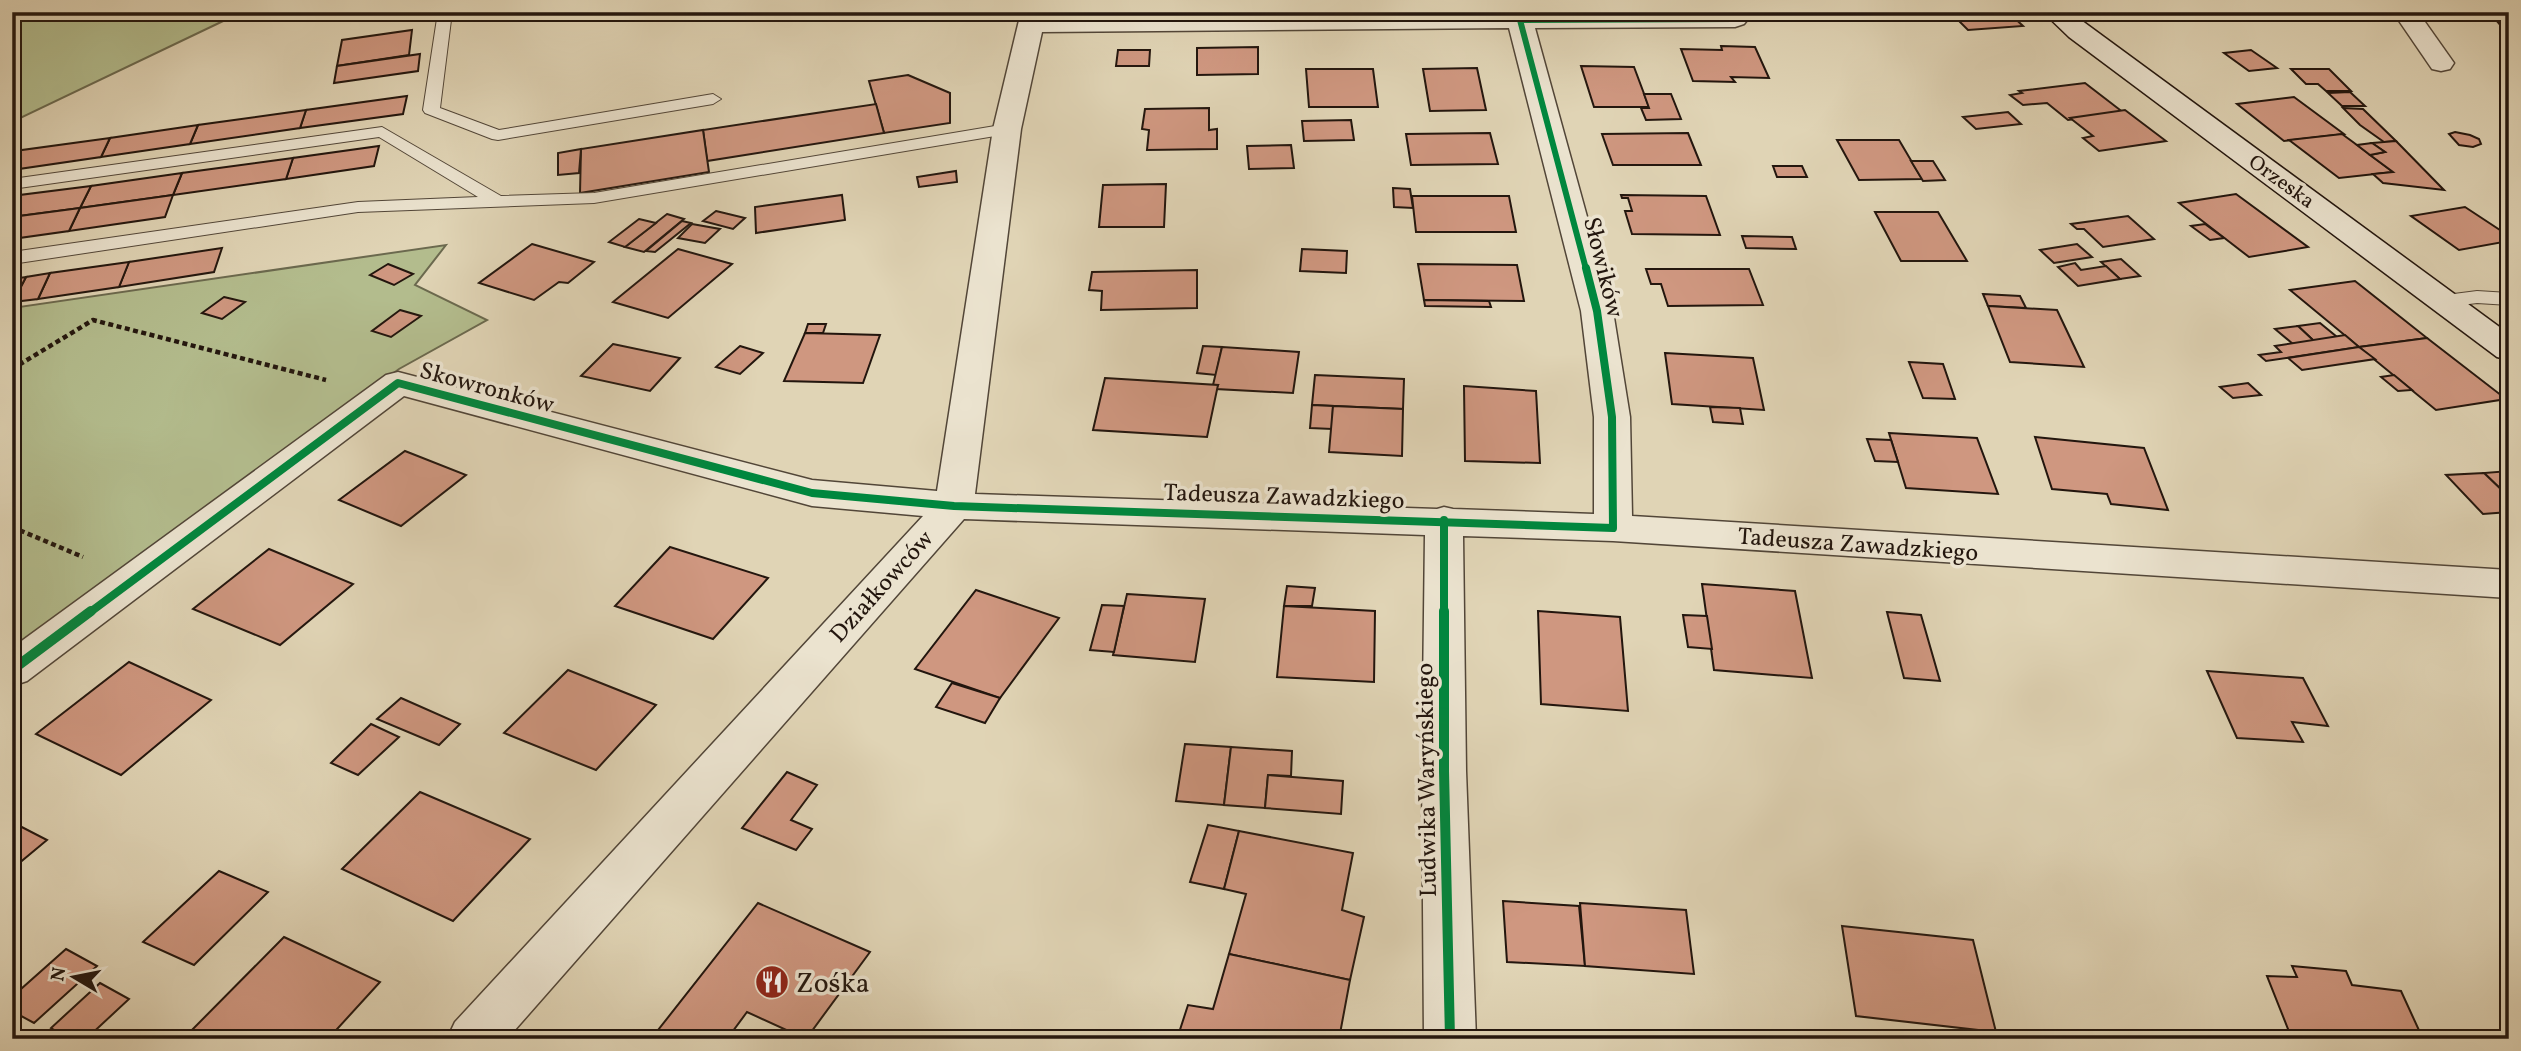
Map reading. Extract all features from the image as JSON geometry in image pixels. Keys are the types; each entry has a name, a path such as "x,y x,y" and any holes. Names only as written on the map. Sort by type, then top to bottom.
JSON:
{"street":[{"name":"Orzeska","path":"2055,12 2078,32 2509,350"},
{"path":"2405,12 2441,63"},
{"path":"954,506 1007,129 1033,18 1520,20 1734,16"},
{"name":"Słowików","path":"1520,20 1597,311 1612,416 1613,528"},
{"name":"Skowronków","path":"12,670 398,383 812,492 954,506"},
{"name":"Tadeusza Zawadzkiego","path":"954,506 1444,520 1613,528 2509,584"},
{"name":"Działkowców","path":"473,1039 954,506"},
{"name":"Ludwika Waryńskiego","path":"1444,520 1444,757 1450,1039"}],"lane":[{"path":"445,12 431,110 498,135 713,99"},
{"path":"12,258 358,207 594,198 1007,129"},
{"path":"12,184 382,132 498,201"},
{"path":"2446,301 2477,297 2509,299"}],"path":[{"path":"12,369 93,320 383,394"},
{"path":"12,527 87,558"}],"green space":[{"path":"12,12 242,12 12,122"},
{"path":"446,245 415,285 487,320 399,369 12,653 12,308"}],"building":[{"path":"1853,12 1901,12 1904,18 1857,19"},
{"path":"1901,12 1929,12 1933,17 1906,18"},
{"path":"1950,12 2008,12 2023,26 1968,30"},
{"path":"2489,12 2509,12 2509,35"},
{"path":"412,30 409,55 337,66 342,40"},
{"path":"1721,46 1755,47 1769,78 1731,77 1735,82 1693,81 1681,49 1722,50"},
{"path":"1258,47 1258,74 1197,75 1197,48"},
{"path":"1118,50 1150,50 1149,66 1116,66"},
{"path":"2251,50 2277,68 2249,71 2224,53"},
{"path":"420,54 418,71 334,83 337,66"},
{"path":"1581,66 1634,67 1649,107 1594,107"},
{"path":"1477,68 1486,110 1430,111 1423,69"},
{"path":"1306,69 1373,69 1378,107 1309,107"},
{"path":"2291,69 2329,69 2351,91 2326,91 2318,84 2306,84"},
{"path":"908,75 950,93 950,123 884,133 869,81"},
{"path":"2085,83 2124,113 2068,120 2047,103 2023,105 2010,95 2022,93 2019,91"},
{"path":"2350,92 2365,106 2342,106 2328,93"},
{"path":"1644,94 1671,94 1681,119 1646,120 1641,108 1649,108"},
{"path":"407,96 403,114 300,128 306,110"},
{"path":"2294,97 2344,134 2284,141 2237,104"},
{"path":"876,104 884,133 707,161 703,130"},
{"path":"1209,108 1209,130 1217,129 1217,149 1147,150 1149,130 1142,129 1145,109"},
{"path":"2343,108 2363,109 2396,141 2384,142 2360,125"},
{"path":"306,110 300,128 190,144 198,125"},
{"path":"2125,110 2166,141 2099,151 2083,138 2093,136 2070,118"},
{"path":"2008,112 2021,124 1976,129 1963,117"},
{"path":"1351,120 1354,140 1304,141 1302,121"},
{"path":"198,125 190,144 101,157 110,138"},
{"path":"703,130 709,172 580,193 581,149"},
{"path":"2455,132 2479,139 2481,144 2473,147 2459,145 2449,134"},
{"path":"1490,133 1498,164 1411,165 1406,134"},
{"path":"1688,133 1701,165 1613,165 1602,134"},
{"path":"2342,134 2393,172 2339,178 2289,140"},
{"path":"110,138 101,157 12,170 15,151"},
{"path":"1837,140 1899,140 1922,179 1859,180"},
{"path":"2396,141 2444,190 2383,183 2373,174 2393,172 2370,155 2385,152 2372,143"},
{"path":"2372,143 2385,152 2370,155 2357,145"},
{"path":"1291,145 1294,168 1249,169 1247,146"},
{"path":"379,146 374,166 286,179 293,158"},
{"path":"581,149 579,173 558,175 558,153"},
{"path":"293,158 286,179 173,195 182,173"},
{"path":"1911,161 1933,161 1945,180 1923,181"},
{"path":"1773,166 1802,166 1807,177 1777,177"},
{"path":"956,171 957,182 919,187 917,177"},
{"path":"182,173 173,195 80,208 91,186"},
{"path":"1166,184 1164,227 1099,227 1103,185"},
{"path":"91,186 80,208 12,217 12,196"},
{"path":"1393,188 1410,189 1413,208 1394,207"},
{"path":"2236,194 2308,247 2249,257 2179,203"},
{"path":"173,195 165,217 69,231 80,208"},
{"path":"842,195 845,220 756,233 755,207"},
{"path":"1621,195 1706,196 1720,235 1632,234 1625,211 1632,211 1628,198 1622,198"},
{"path":"1412,196 1509,196 1516,232 1416,232"},
{"path":"2465,207 2509,236 2509,241 2459,250 2411,216"},
{"path":"80,208 69,231 12,239 12,217"},
{"path":"716,211 745,218 733,229 703,221"},
{"path":"1875,212 1938,212 1967,261 1901,261"},
{"path":"667,214 684,219 644,252 625,247"},
{"path":"2128,216 2154,239 2103,247 2084,229 2077,229 2071,224"},
{"path":"639,219 656,223 625,247 609,242"},
{"path":"682,221 691,223 655,252 646,251"},
{"path":"692,224 720,229 705,243 678,238"},
{"path":"2205,224 2224,238 2210,240 2191,226"},
{"path":"1742,236 1792,237 1796,249 1746,248"},
{"path":"532,244 594,262 568,283 559,282 534,300 479,283"},
{"path":"2077,244 2092,257 2054,263 2040,250"},
{"path":"222,248 214,272 119,287 129,262"},
{"path":"678,249 732,264 668,318 613,302"},
{"path":"1302,249 1347,251 1346,273 1300,271"},
{"path":"2121,259 2140,276 2120,279 2101,262"},
{"path":"129,262 119,287 38,299 50,273"},
{"path":"2075,263 2081,270 2106,266 2120,279 2078,286 2058,267"},
{"path":"388,264 413,274 394,285 370,275"},
{"path":"1418,264 1517,265 1524,301 1424,300"},
{"path":"1646,269 1749,269 1763,305 1668,306 1661,284 1651,284"},
{"path":"1197,270 1197,308 1101,310 1102,291 1089,290 1092,272"},
{"path":"50,273 38,299 13,302 26,277"},
{"path":"26,277 13,302 12,303 12,279"},
{"path":"2355,281 2427,338 2359,347 2290,290"},
{"path":"1983,294 2020,296 2026,308 1988,306"},
{"path":"224,297 245,302 222,319 202,313"},
{"path":"1424,300 1489,301 1491,307 1425,306"},
{"path":"1988,306 2057,310 2084,367 2010,362"},
{"path":"400,310 421,316 391,337 372,331"},
{"path":"2320,323 2337,337 2314,341 2298,326"},
{"path":"808,324 826,324 823,333 805,333"},
{"path":"2298,326 2314,341 2293,344 2275,329"},
{"path":"805,333 880,335 863,383 784,381"},
{"path":"2345,335 2359,347 2266,361 2259,355 2281,352 2275,346"},
{"path":"2427,338 2506,399 2436,410 2359,347"},
{"path":"613,344 680,358 650,391 581,376"},
{"path":"740,346 763,353 740,374 716,367"},
{"path":"1203,346 1222,347 1216,375 1197,373"},
{"path":"1222,347 1299,352 1293,393 1216,389 1218,385 1213,385"},
{"path":"2359,347 2375,359 2302,370 2288,358"},
{"path":"1665,353 1753,358 1764,410 1672,404"},
{"path":"1909,362 1943,364 1955,399 1923,398"},
{"path":"1315,375 1404,379 1403,409 1312,405"},
{"path":"2394,375 2412,390 2398,391 2381,377"},
{"path":"1105,378 1218,385 1207,437 1093,430"},
{"path":"2248,383 2261,395 2233,398 2220,387"},
{"path":"1464,386 1536,391 1540,463 1465,461"},
{"path":"1312,405 1333,406 1332,429 1310,428"},
{"path":"1333,406 1403,409 1402,456 1329,452"},
{"path":"1710,407 1740,408 1743,424 1713,422"},
{"path":"1889,433 1977,438 1998,494 1906,488"},
{"path":"2035,437 2144,448 2168,510 2111,504 2107,494 2052,489"},
{"path":"1867,439 1891,440 1898,462 1875,461"},
{"path":"405,451 466,475 401,526 339,500"},
{"path":"2509,471 2509,497 2484,473"},
{"path":"2484,473 2509,497 2509,512 2483,514 2446,475"},
{"path":"670,547 768,578 713,639 615,606"},
{"path":"269,549 353,584 280,645 193,609"},
{"path":"1702,584 1795,591 1812,678 1714,670"},
{"path":"1287,586 1315,588 1312,606 1284,606"},
{"path":"976,590 1059,618 1000,698 915,669"},
{"path":"1127,594 1205,599 1195,662 1113,655"},
{"path":"1102,605 1124,606 1114,652 1090,650"},
{"path":"1284,606 1375,611 1374,682 1277,677"},
{"path":"1538,611 1620,617 1628,711 1541,704"},
{"path":"1887,612 1921,615 1940,681 1904,678"},
{"path":"1683,615 1707,616 1712,649 1688,647"},
{"path":"129,662 211,700 121,775 36,734"},
{"path":"568,670 656,705 596,770 504,733"},
{"path":"2207,671 2303,678 2328,726 2292,722 2303,742 2237,738"},
{"path":"952,683 1000,698 985,723 936,707"},
{"path":"401,698 460,724 439,745 377,719"},
{"path":"371,724 399,737 358,775 331,763"},
{"path":"1185,744 1231,747 1224,805 1176,801"},
{"path":"1231,747 1292,751 1291,776 1268,775 1265,808 1224,805"},
{"path":"787,772 817,785 791,820 812,829 796,850 742,828"},
{"path":"1268,775 1343,781 1341,814 1265,808"},
{"path":"420,792 530,839 453,921 342,869"},
{"path":"12,822 47,840 12,869"},
{"path":"1208,825 1239,831 1224,889 1190,882"},
{"path":"1239,831 1353,853 1342,910 1364,917 1350,980 1229,954 1246,894 1224,889"},
{"path":"219,871 268,892 194,965 143,942"},
{"path":"1503,901 1579,906 1585,966 1507,962"},
{"name":"Zośka","path":"758,903 870,952 806,1039 747,1012 727,1039 651,1039"},
{"path":"1580,903 1686,910 1694,974 1585,966"},
{"path":"1842,926 1973,940 1996,1032 1856,1016"},
{"path":"284,937 380,982 328,1039 183,1039"},
{"path":"66,949 97,966 34,1023 12,1011 12,997"},
{"path":"1229,954 1350,980 1339,1039 1177,1039 1188,1005 1213,1009"},
{"path":"2292,966 2346,971 2352,985 2401,991 2423,1039 2292,1039 2267,976 2297,977"},
{"path":"100,983 129,999 86,1039 69,1039 51,1028"}],"cycle path":[{"path":"12,670 398,383 812,493 954,506 1613,528 1612,417 1597,311 1520,20 1735,19 1732,12"},
{"path":"1444,520 1444,771 1450,1039"}],"place":[{"name":"Zośka","path":"772,982"}]}
